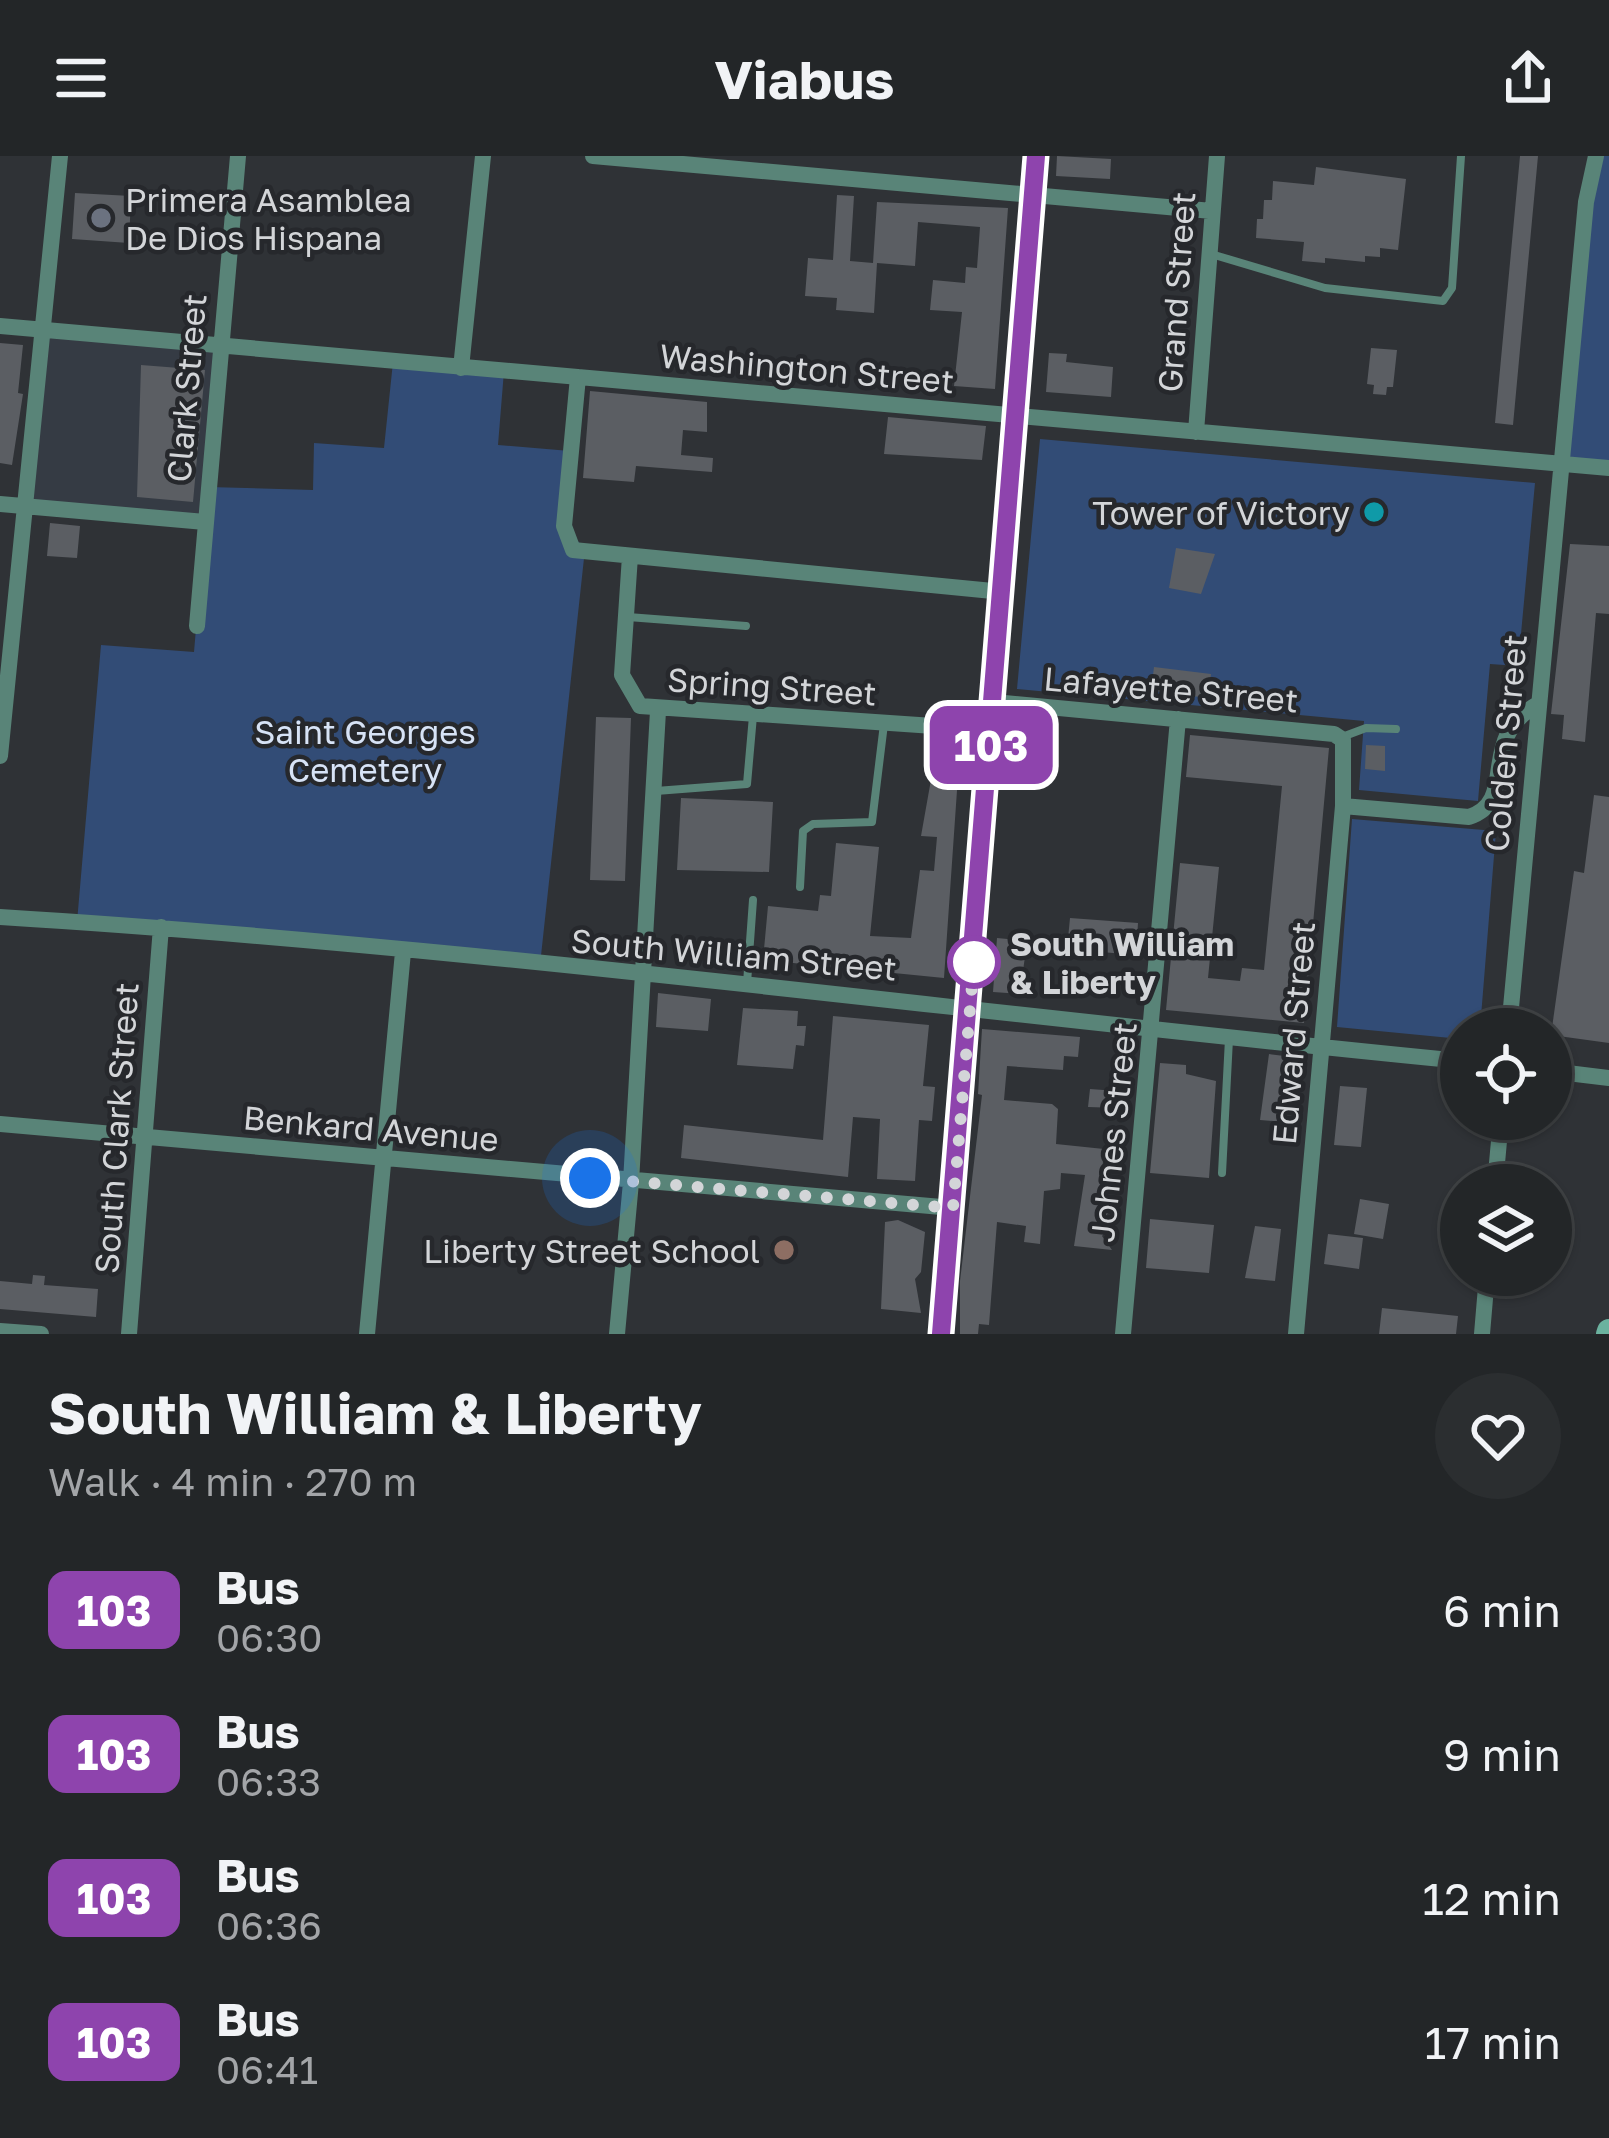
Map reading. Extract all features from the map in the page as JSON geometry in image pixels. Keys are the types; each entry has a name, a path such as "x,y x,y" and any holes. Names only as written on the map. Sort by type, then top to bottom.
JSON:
{"street":[{"path":"0,756 3,682 26,506 60,156"},
{"name":"Clark Street","path":"197,626 238,156"},
{"path":"461,368 483,156"},
{"path":"598,156 1212,212"},
{"path":"941,1334 1036,156"},
{"name":"Grand Street","path":"1196,432 1216,156"},
{"name":"Colden Street","path":"1511,1008 1586,202 1596,156"},
{"name":"Washington Street","path":"0,326 1609,468"},
{"path":"578,377 564,526 573,550 1003,592"},
{"path":"0,504 205,522"},
{"path":"626,616 630,556"},
{"name":"Spring Street","path":"626,616 622,675 640,706 992,730"},
{"name":"Lafayette Street","path":"994,702 1341,738"},
{"path":"1343,806 1468,817 1485,812 1495,797 1502,739 1515,717 1538,704"},
{"path":"617,1334 645,975 658,710"},
{"name":"Johnes Street","path":"1123,1334 1154,1028 1178,719"},
{"name":"Edward Street","path":"1297,1334 1343,806 1346,755 1341,738"},
{"name":"South William Street","path":"0,917 161,927 970,1006 1440,1059"},
{"name":"South Clark Street","path":"129,1334 161,927"},
{"path":"367,1334 404,952"},
{"path":"1572,1074 1609,1078"},
{"name":"Benkard Avenue","path":"0,1124 953,1208"},
{"path":"1482,1334 1485,1296"},
{"path":"0,1331 41,1334"}],"lane":[{"path":"1210,254 1325,288 1443,302 1452,288 1461,156"},
{"path":"626,616 746,626"},
{"path":"654,791 747,784 753,716"},
{"path":"800,887 802,831 813,824 872,822 884,724"},
{"path":"1341,738 1366,728 1396,729"},
{"path":"747,985 753,900"},
{"path":"1222,1173 1229,1037"}],"shaded area":[{"path":"42,330 219,346 205,522 26,506"}],"green space":[{"path":"1597,156 1609,156 1609,468 1563,463"},
{"name":"Saint Georges Cemetery","path":"393,362 504,371 498,445 570,451 564,526 585,549 540,965 77,922 101,645 194,652 208,487 313,490 314,443 384,448"},
{"path":"1040,439 1535,483 1518,666 1490,664 1478,801 1359,790 1364,721 1017,689"},
{"path":"1352,819 1496,831 1482,1008 1440,1008 1440,1037 1337,1027"}],"building":[{"path":"1057,156 1111,159 1110,179 1056,176"},
{"path":"1520,156 1538,156 1513,425 1495,423"},
{"path":"1316,167 1406,179 1398,250 1380,248 1380,257 1365,256 1365,262 1325,258 1325,263 1302,261 1304,242 1256,238 1264,200 1272,200 1273,181 1314,185"},
{"name":"Primera Asamblea De Dios Hispana","path":"75,193 131,196 129,243 72,239"},
{"path":"837,195 854,196 850,261 873,263 877,202 1008,208 995,389 954,386 962,312 930,310 933,280 965,283 966,267 977,268 980,227 918,222 915,266 877,263 874,313 836,310 837,298 805,296 808,258 833,260"},
{"path":"0,343 23,345 18,393 23,394 12,465 0,463"},
{"path":"1371,348 1397,350 1393,387 1387,387 1386,395 1373,394 1374,385 1367,384"},
{"path":"1049,353 1067,354 1066,362 1113,367 1111,397 1046,392"},
{"path":"141,365 205,370 193,502 137,497"},
{"path":"590,391 707,402 707,432 683,430 681,455 713,458 712,472 636,466 634,482 583,478"},
{"path":"888,417 986,426 982,460 884,454"},
{"path":"50,523 80,526 77,558 47,556"},
{"path":"1570,544 1609,546 1609,614 1596,613 1585,742 1562,739 1564,715 1551,714"},
{"path":"1176,548 1215,554 1201,594 1169,588"},
{"path":"1154,667 1211,674 1208,698 1151,691"},
{"path":"596,717 631,718 625,881 590,880"},
{"path":"1190,735 1329,748 1304,1023 1166,1010 1180,863 1219,867 1208,978 1240,981 1242,968 1264,970 1282,786 1186,777"},
{"path":"1366,745 1385,746 1385,771 1365,769"},
{"path":"932,774 958,776 944,978 763,960 768,906 818,911 820,895 831,896 836,843 879,847 870,936 911,938 920,870 934,871 937,837 921,836"},
{"path":"1594,795 1609,797 1609,1043 1572,1038 1572,1008 1555,1008 1574,871 1584,873"},
{"path":"681,798 773,802 769,872 677,870"},
{"path":"1070,918 1138,923 1136,955 1067,949"},
{"path":"997,938 1027,941 1020,994 993,992"},
{"path":"658,993 711,999 708,1031 656,1027"},
{"path":"743,1008 798,1011 797,1026 806,1026 804,1046 796,1045 793,1069 737,1065"},
{"path":"833,1016 929,1025 923,1086 935,1087 932,1121 919,1120 915,1181 877,1179 880,1119 853,1117 848,1177 681,1158 684,1125 823,1140"},
{"path":"982,1029 1080,1037 1078,1057 1064,1056 1063,1070 1007,1066 1004,1100 1052,1104 1058,1109 1056,1144 1104,1149 1100,1198 1108,1198 1112,1209 1102,1236 1112,1250 1074,1246 1085,1175 1061,1173 1060,1189 1044,1191 1040,1244 1024,1242 1026,1226 997,1222 989,1325 979,1324 978,1334 960,1334 960,1281 982,1095 978,1094"},
{"path":"1269,1054 1301,1058 1300,1075 1291,1074 1287,1122 1260,1120"},
{"path":"1160,1063 1186,1065 1186,1074 1216,1081 1209,1178 1150,1173"},
{"path":"1340,1086 1367,1088 1361,1147 1334,1145"},
{"path":"1090,1089 1117,1091 1123,1098 1118,1108 1088,1107"},
{"path":"1360,1199 1389,1204 1383,1239 1354,1234"},
{"path":"1150,1219 1214,1225 1209,1273 1146,1268"},
{"path":"898,1220 925,1232 921,1272 915,1279 921,1313 881,1309 885,1222"},
{"path":"1255,1226 1281,1229 1275,1281 1245,1278"},
{"path":"1328,1234 1363,1238 1359,1269 1324,1264"},
{"path":"33,1275 45,1276 44,1285 98,1289 96,1317 0,1309 0,1281 32,1284"},
{"path":"1382,1308 1458,1316 1456,1334 1379,1334"}],"bus line":[{"name":"103","path":"941,1334 1036,156"}],"place":[{"name":"Primera Asamblea De Dios Hispana","path":"101,218"},
{"name":"Tower of Victory","path":"1374,512"},
{"name":"South William & Liberty","path":"974,962"},
{"name":"Liberty Street School","path":"784,1250"}],"route":[{"path":"590,1178 953,1208 974,962"}]}
